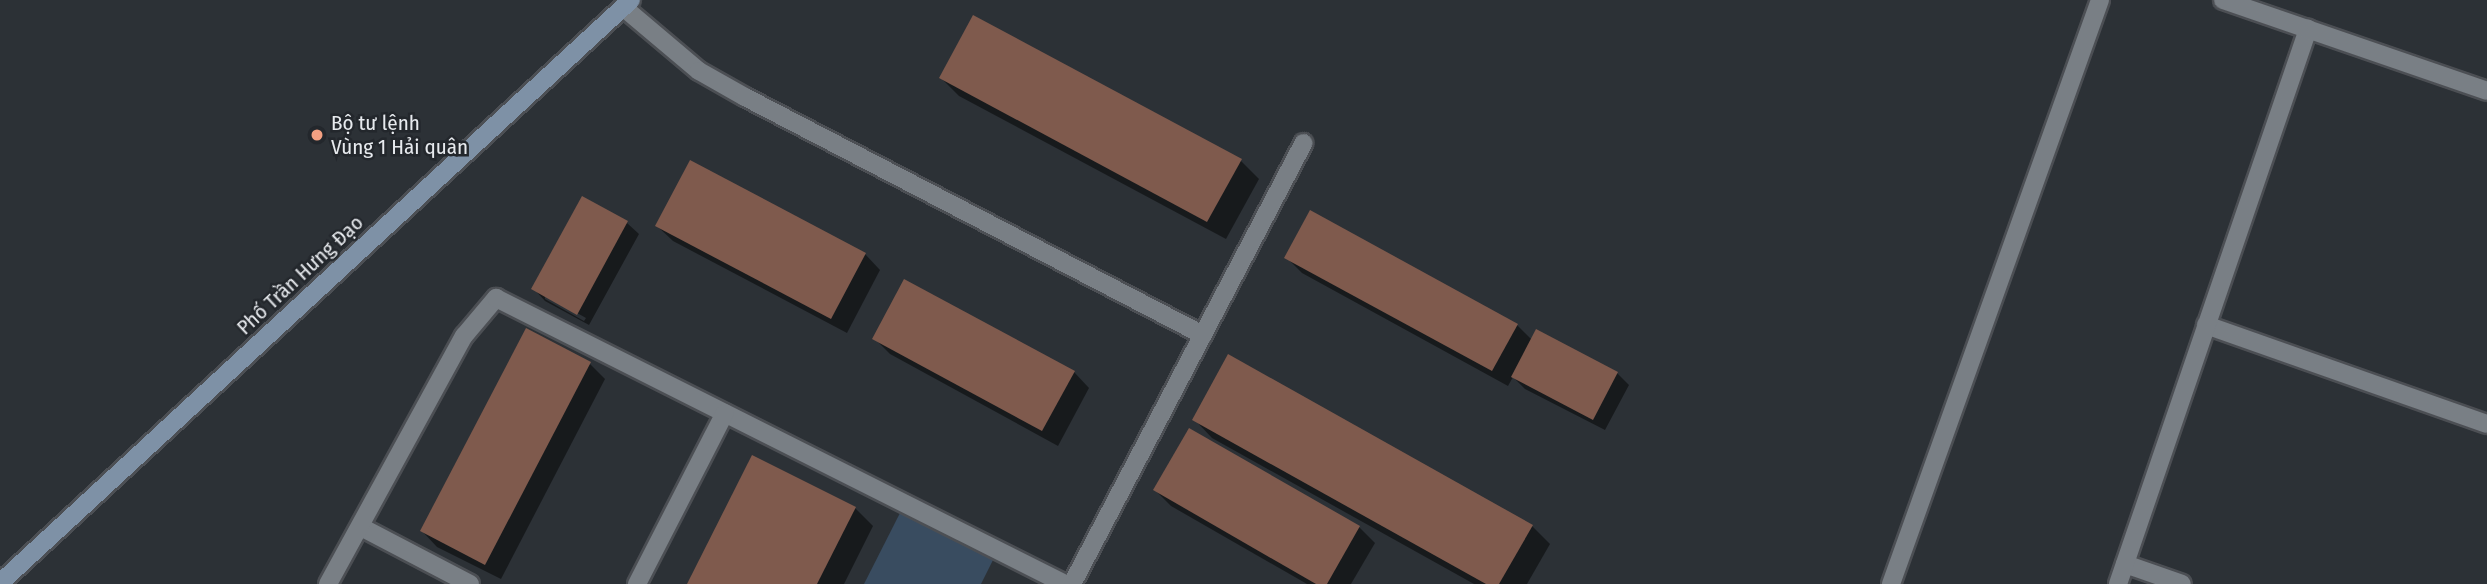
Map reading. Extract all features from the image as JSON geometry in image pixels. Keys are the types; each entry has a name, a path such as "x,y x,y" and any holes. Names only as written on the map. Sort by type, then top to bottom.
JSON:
{"street":[{"path":"1891,584 2100,0"},
{"path":"2223,0 2487,91"},
{"path":"627,4 699,71 733,91 1203,335"},
{"name":"Phố Trần Hưng Đạo","path":"0,583 627,4"},
{"path":"2118,584 2308,29"},
{"path":"1072,584 1304,143"},
{"path":"327,584 362,527 464,336 496,298 1065,584"},
{"path":"2206,325 2487,424"},
{"path":"637,584 725,413"},
{"path":"362,527 470,584"},
{"path":"2125,564 2182,584"}],"shaded area":[{"path":"900,513 993,560 981,584 864,584"}],"building":[{"path":"973,15 1242,159 1207,222 939,78"},
{"path":"690,160 866,253 831,319 655,226"},
{"path":"582,196 628,221 577,315 531,289"},
{"path":"1310,210 1518,324 1492,371 1284,258"},
{"path":"904,279 1075,371 1042,431 872,339"},
{"path":"526,328 591,362 485,565 420,531"},
{"path":"1536,329 1618,372 1593,420 1511,377"},
{"path":"1228,354 1533,525 1499,584 1486,584 1192,420"},
{"path":"1189,428 1360,526 1327,584 1316,584 1153,490"},
{"path":"752,455 856,507 817,584 687,584"}],"place":[{"name":"Bộ tư lệnh Vùng 1 Hải quân","path":"317,135"}]}
